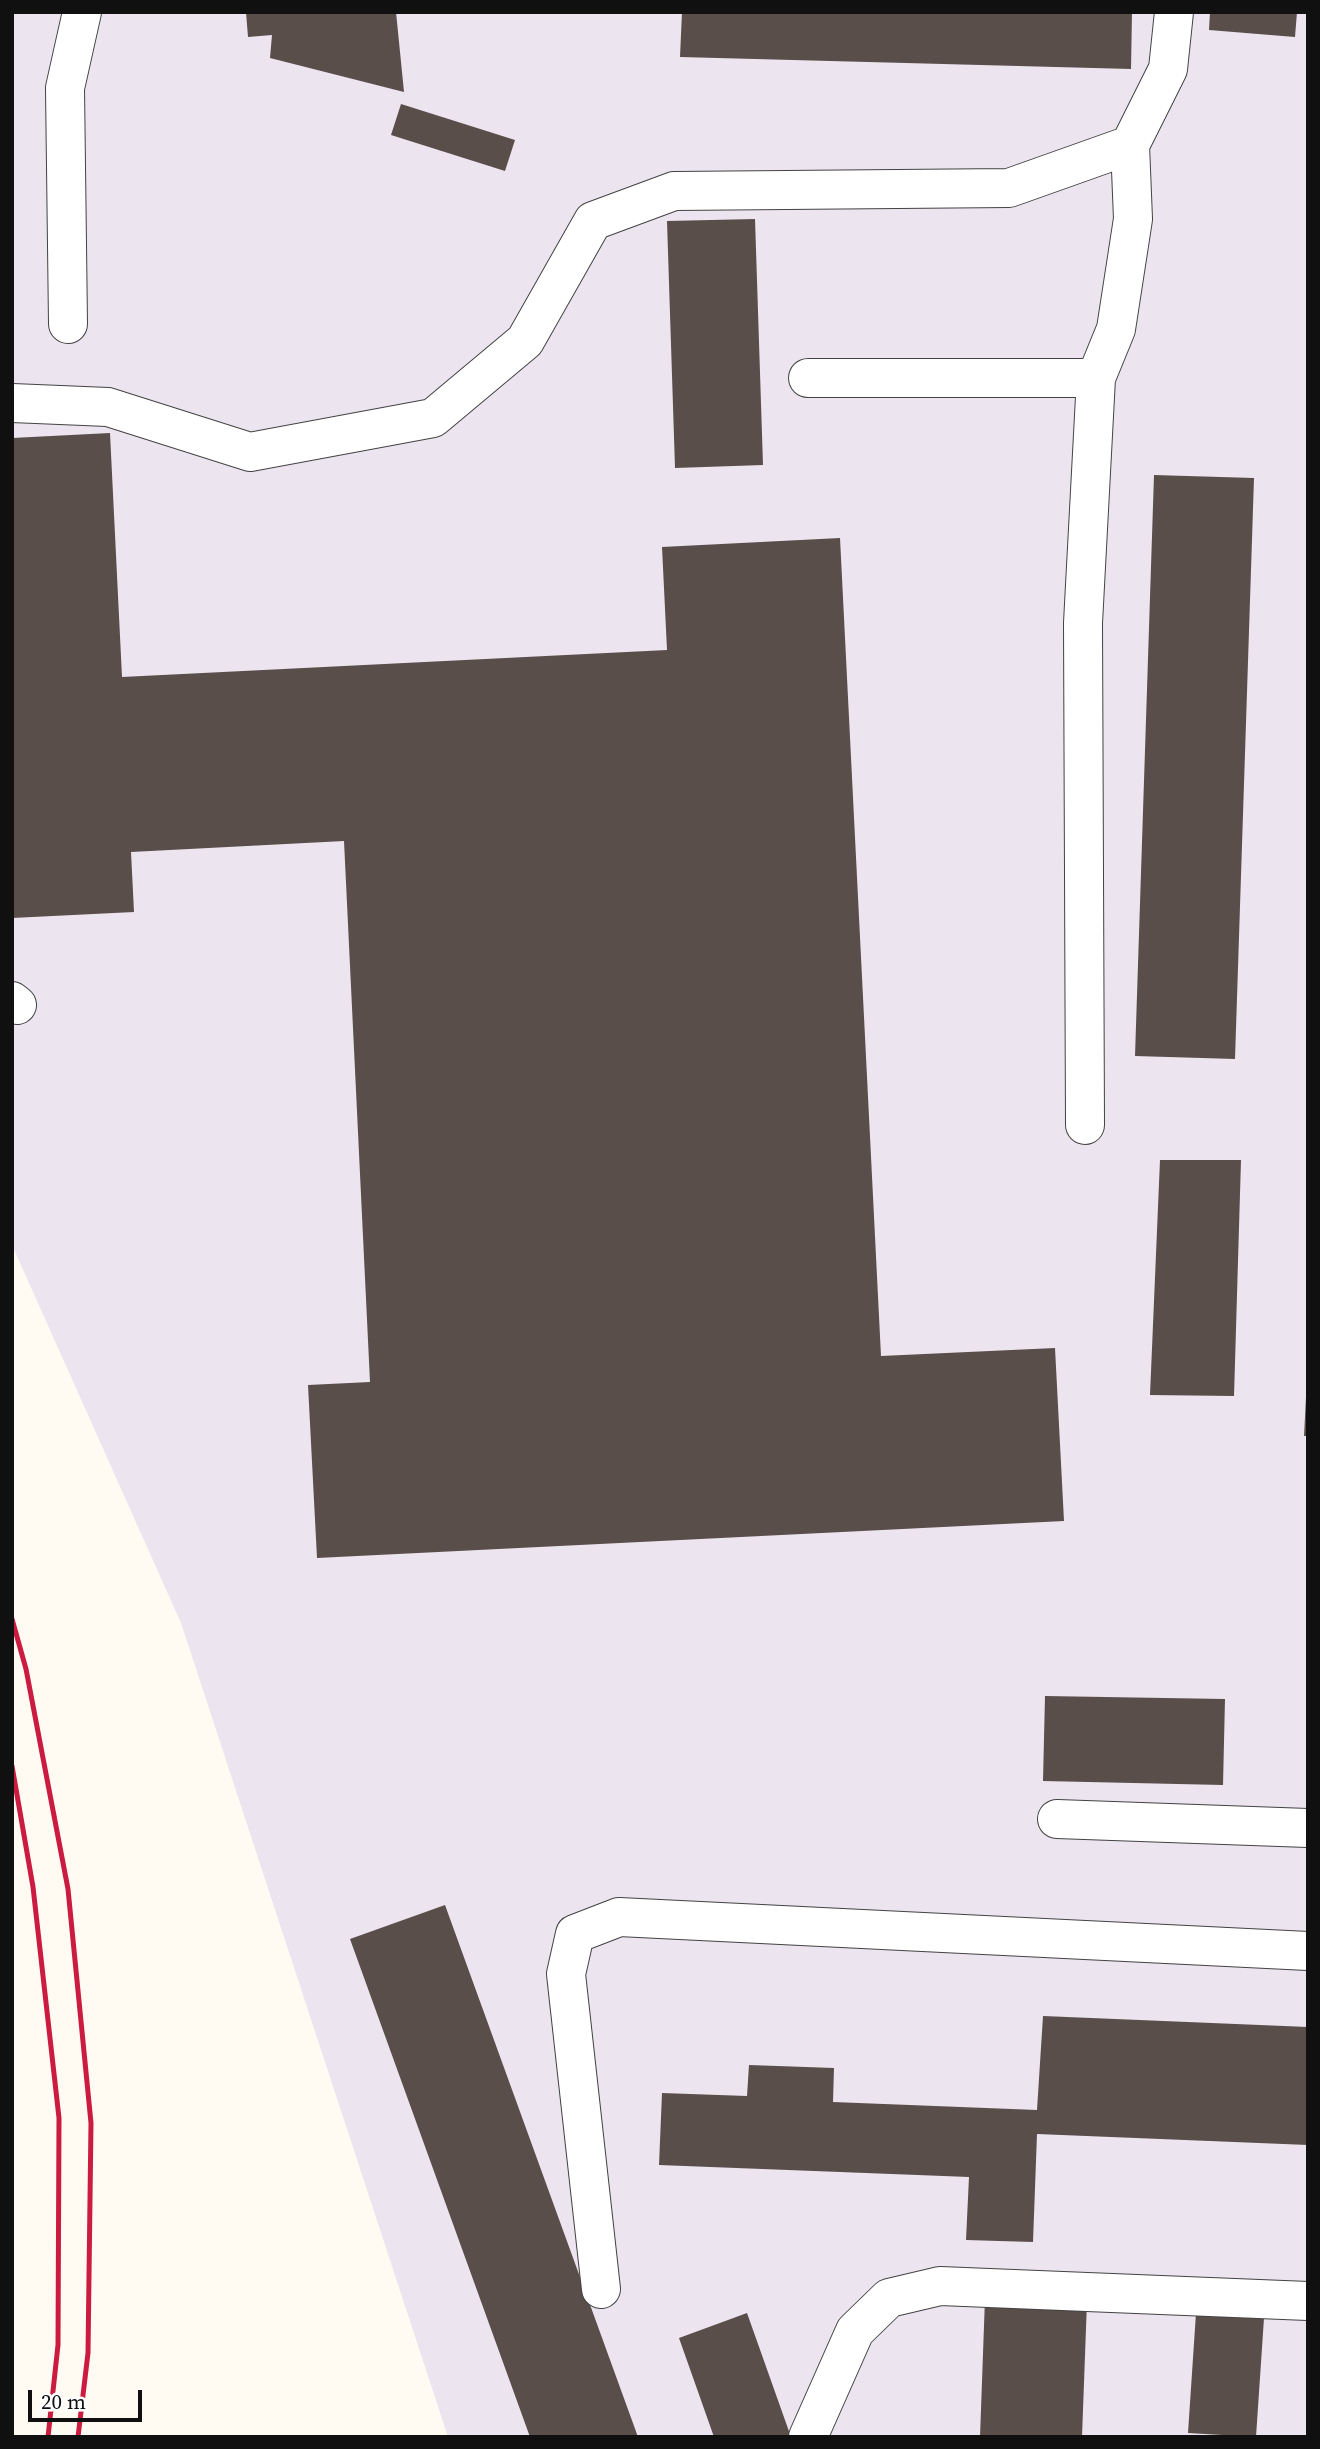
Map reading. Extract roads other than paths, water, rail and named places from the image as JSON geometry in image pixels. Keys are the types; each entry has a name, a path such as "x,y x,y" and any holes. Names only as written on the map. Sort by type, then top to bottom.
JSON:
{"lane":[{"path":"68,324 65,88 82,12"},
{"path":"1085,1125 1083,623 1096,378 1116,329 1133,219 1130,145 1168,69 1174,12"},
{"path":"12,403 108,407 250,452 433,418 525,341 593,221 674,191 1009,188 1130,145"},
{"path":"808,378 1096,378"},
{"path":"1057,1819 1308,1828"},
{"path":"601,2289 566,1974 575,1934 619,1917 1308,1951"},
{"path":"808,2437 855,2331 889,2298 940,2286 1308,2301"}],"railway":[{"path":"12,1619 26,1669 68,1889 91,2123 88,2353 78,2437"},
{"path":"12,1766 33,1887 59,2118 58,2345 48,2437"}]}
